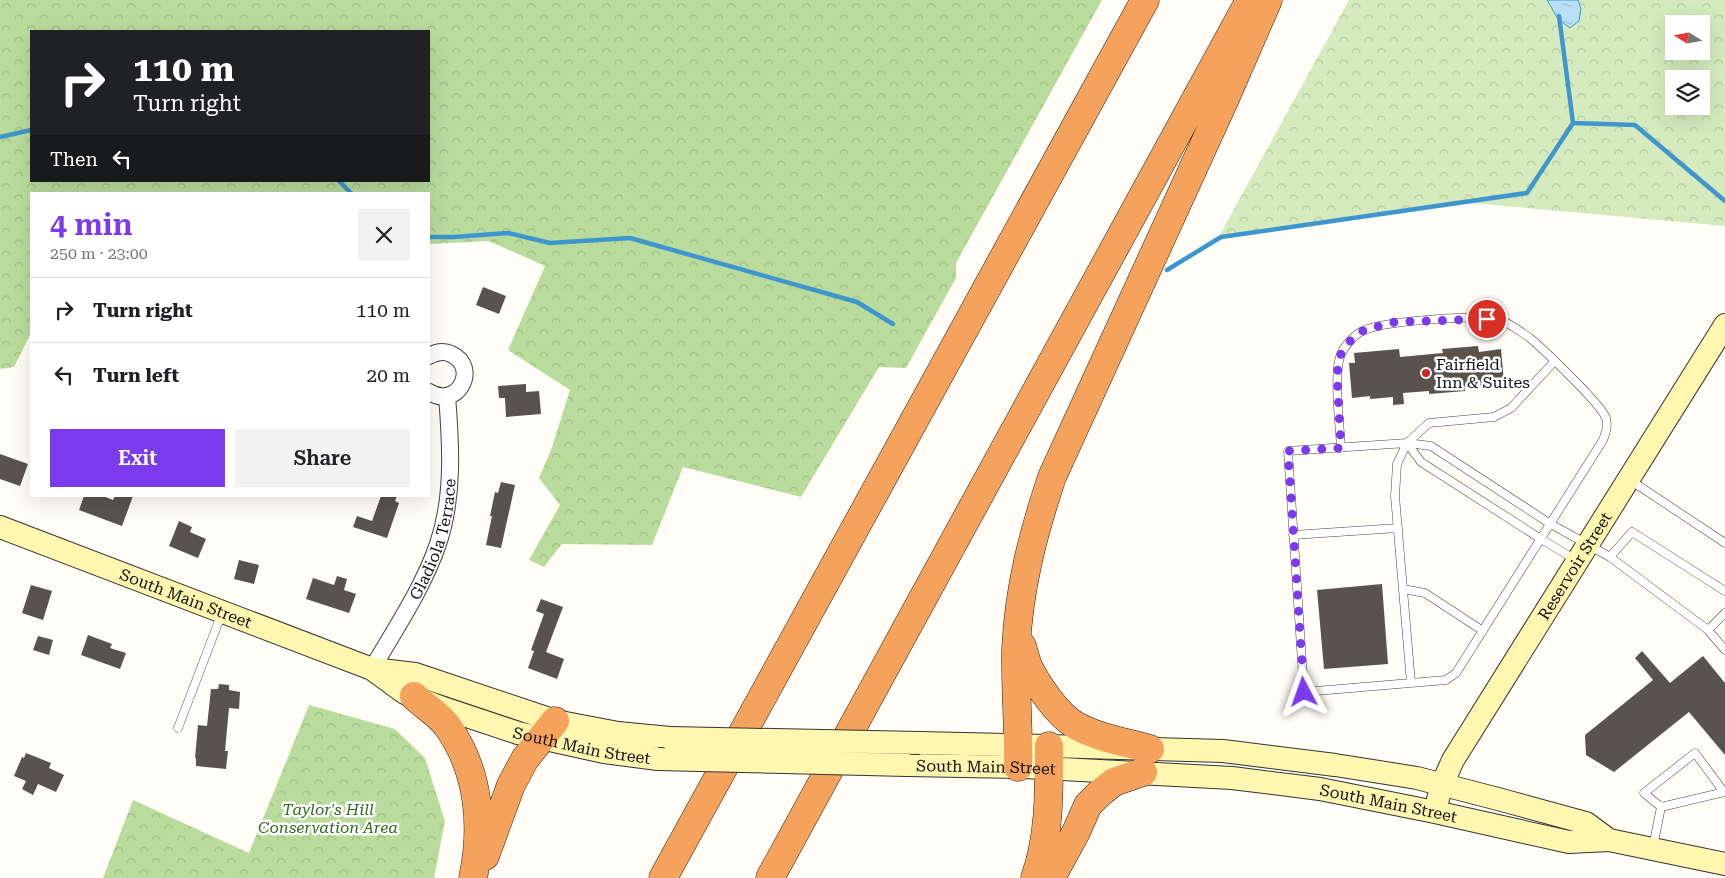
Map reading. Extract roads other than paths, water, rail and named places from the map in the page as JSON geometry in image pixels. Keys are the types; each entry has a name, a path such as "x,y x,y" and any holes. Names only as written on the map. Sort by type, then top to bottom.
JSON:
{"highway":[{"path":"661,878 688,834 1145,0"},
{"path":"770,878 1250,0"},
{"path":"1019,756 1016,650 1025,569 1035,527 1052,477 1224,101 1268,0"},
{"path":"1018,630 1029,668 1059,711 1074,725 1146,760 1114,782 1088,805 1076,832 1050,878"},
{"path":"414,696 447,726 468,762 478,802 479,820 475,878"},
{"path":"475,878 511,785 524,759 547,729"},
{"path":"1035,878 1041,861 1047,828 1049,757"},
{"path":"791,878 813,826 832,764"}],"main road":[{"name":"Reservoir Street","path":"1435,812 1442,785 1453,760 1725,325"},
{"name":"South Main Street","path":"0,527 372,669 405,692 414,696 440,707 518,733 547,729 618,732 670,738 920,743 1019,756 1146,760 1223,752 1335,765 1417,778 1586,823 1609,840"},
{"name":"South Main Street","path":"372,669 415,674 604,752 658,759 907,765 1019,756"},
{"name":"South Main Street","path":"1146,760 1232,778 1320,789 1569,842 1609,840 1725,864"}],"street":[{"path":"430,356 439,352 449,352 458,358 463,366 465,375 462,385 456,392 447,396 437,396 430,392"},
{"name":"Gladiola Terrace","path":"372,669 421,582 438,542 444,518 450,474 447,396"}],"lane":[{"path":"1341,448 1337,374 1341,354 1351,340 1364,330 1395,322 1475,318 1499,320 1511,325 1530,339 1598,404 1606,418 1606,430 1603,440 1550,523 1456,674 1446,680 1304,692 1288,451 1341,448 1407,443 1431,446 1550,523 1582,553"},
{"path":"1411,683 1395,496 1397,464 1407,443 1429,422 1494,417 1512,408 1554,362"},
{"path":"1407,443 1421,462 1541,540 1582,553 1610,557 1708,630 1725,650"},
{"path":"1628,479 1725,543"},
{"path":"1293,535 1398,528"},
{"path":"1610,557 1632,532 1725,591"},
{"path":"1403,589 1425,593 1483,631"},
{"path":"178,728 223,612"},
{"path":"1708,630 1725,613"},
{"path":"1695,753 1724,792 1661,807 1644,793 1695,753"},
{"path":"1653,849 1661,807"}],"water":[{"path":"1547,0 1578,0 1581,9 1579,21 1570,28 1558,19"}],"waterway":[{"path":"1167,270 1221,237 1527,193 1573,123 1559,16"},
{"path":"1573,123 1635,125 1725,201"},
{"path":"0,137 30,130"},
{"path":"340,182 350,192"},
{"path":"430,237 508,233 550,243 630,238 857,302 893,324"}],"place":[{"name":"Fairfield Inn & Suites","path":"1426,373"}],"park label":[{"name":"Taylor's Hill Conservation Area","path":"328,818"}]}
